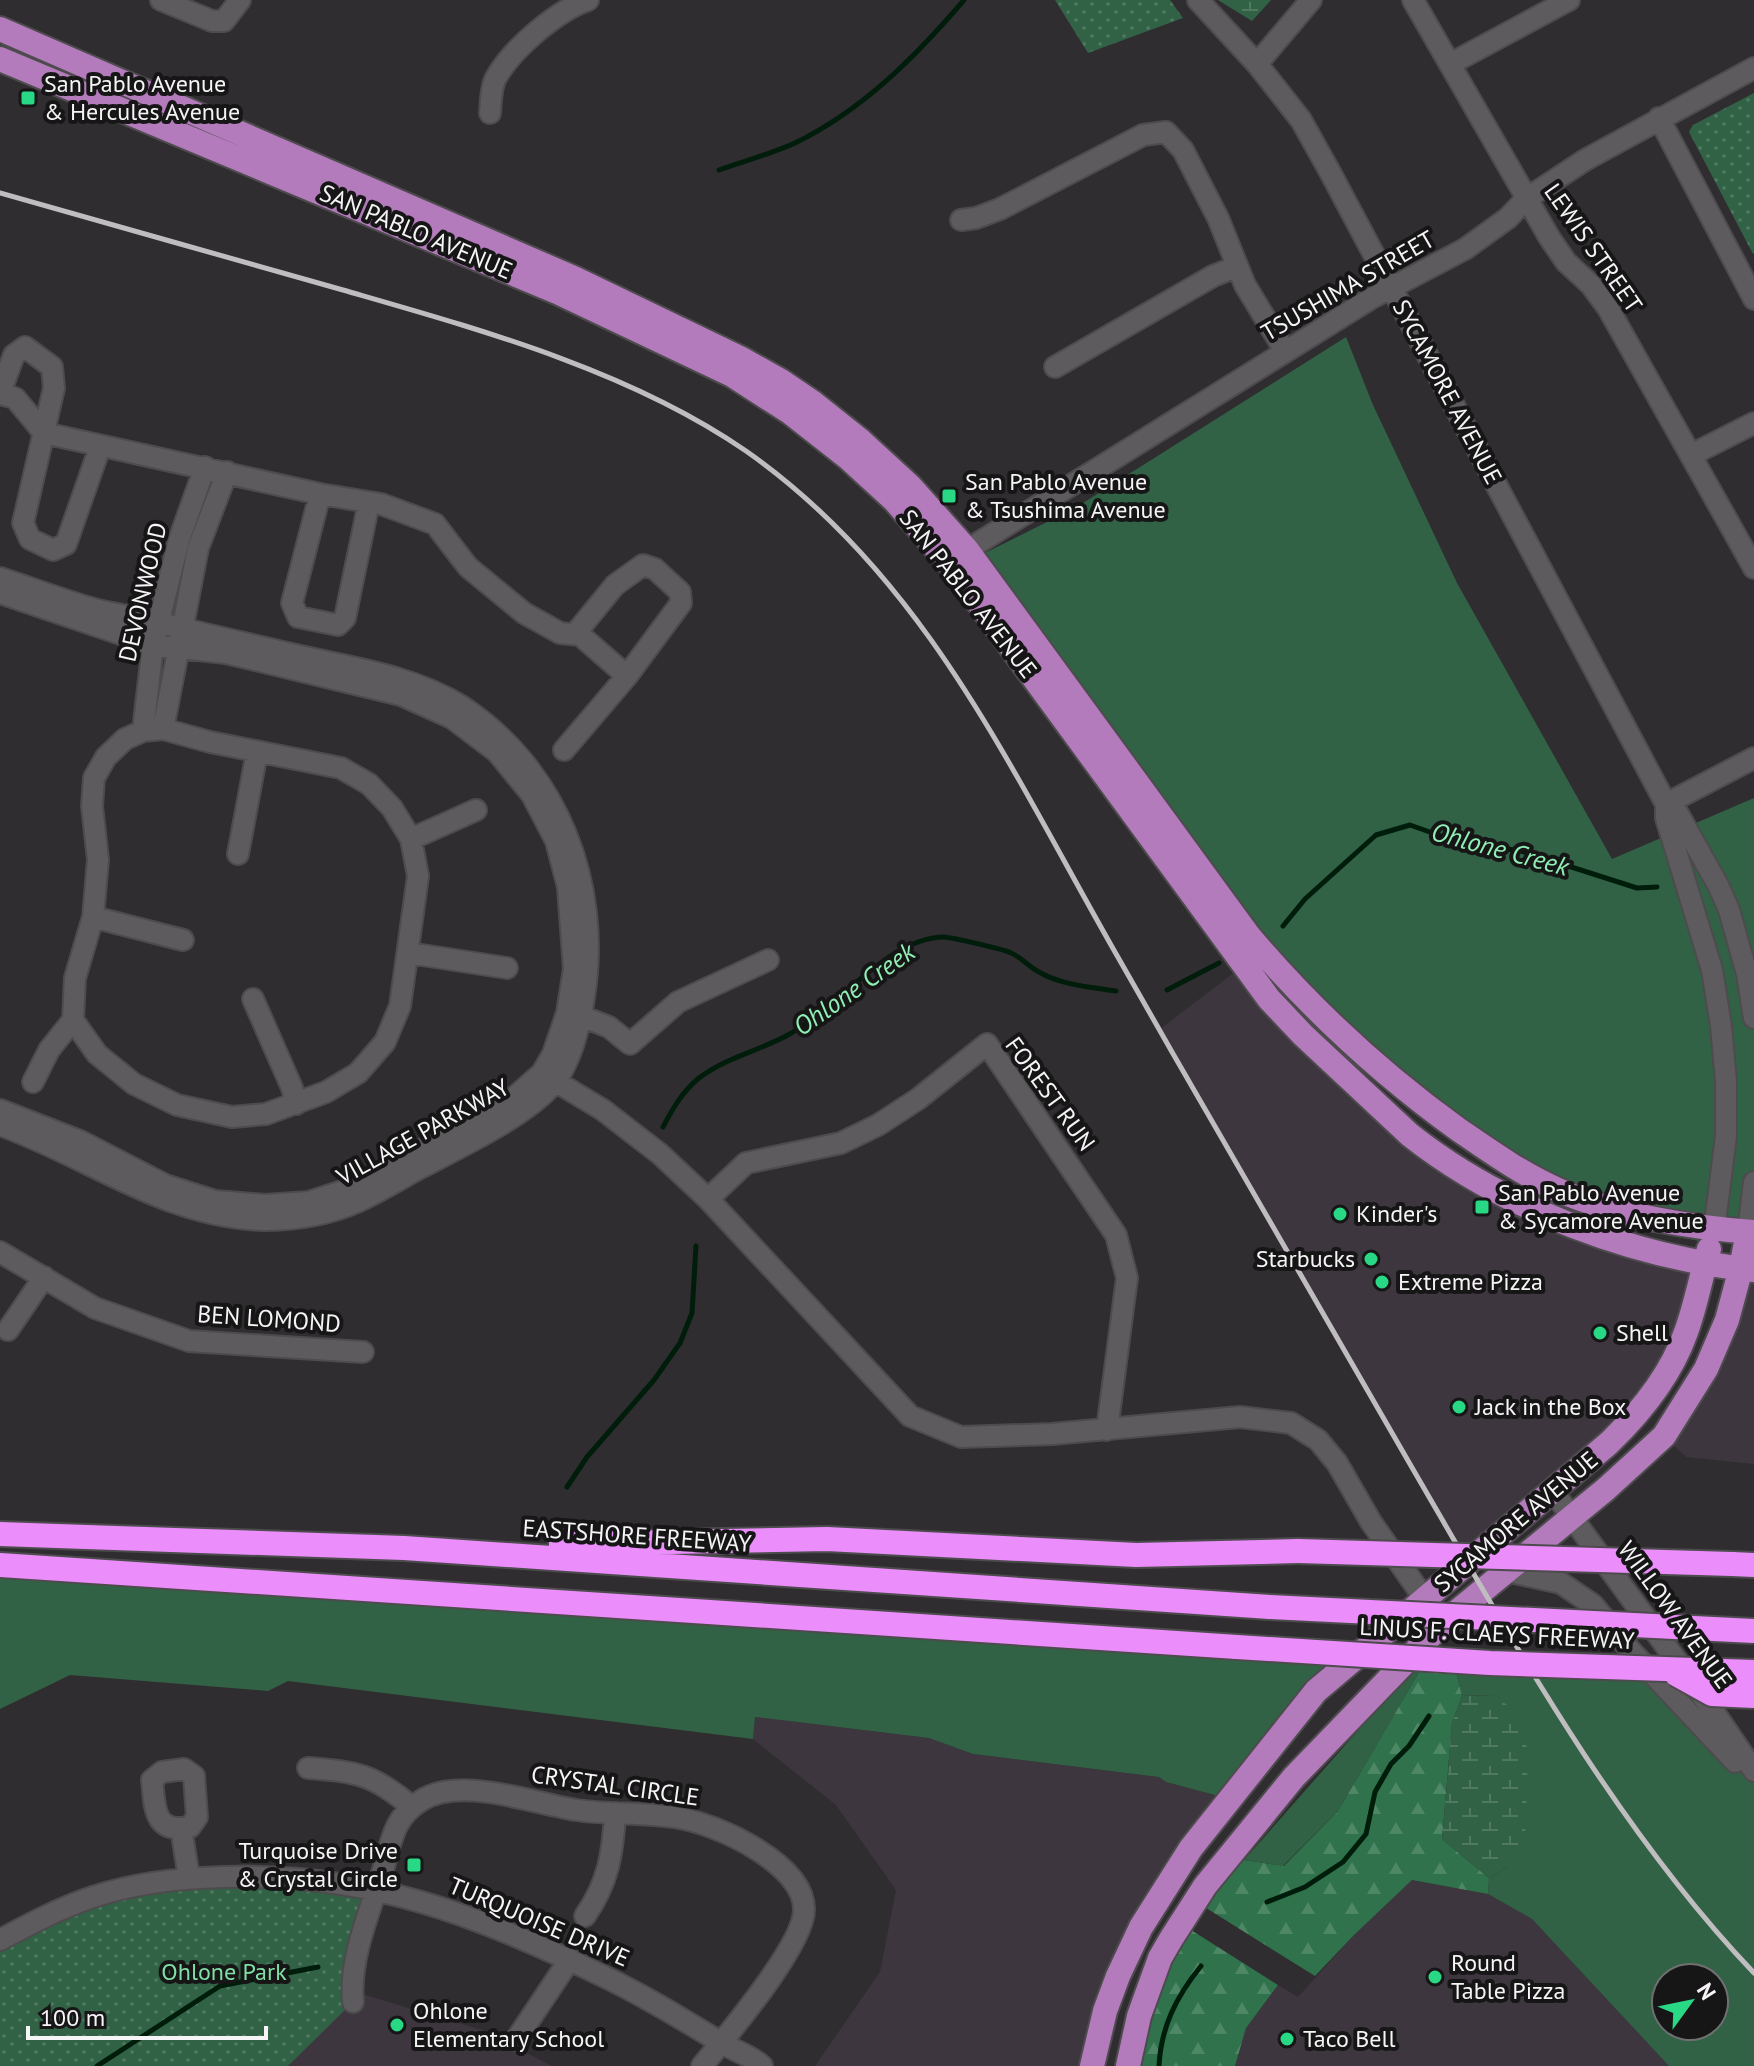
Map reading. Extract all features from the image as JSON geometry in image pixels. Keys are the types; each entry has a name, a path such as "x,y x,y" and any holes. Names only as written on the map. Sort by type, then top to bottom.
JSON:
{"highway":[{"name":"EASTSHORE FREEWAY","path":"0,1534 404,1548 1270,1607"},
{"path":"404,1548 827,1539 1136,1555 1298,1551 1743,1564"},
{"name":"LINUS F. CLAEYS FREEWAY","path":"0,1565 1490,1663 1754,1672"},
{"name":"LINUS F. CLAEYS FREEWAY","path":"1270,1607 1754,1631"},
{"path":"1670,1671 1712,1694 1754,1696"}],"main road":[{"name":"SAN PABLO AVENUE","path":"0,29 576,279 781,381 861,441 910,486 967,550 1249,936 1291,986 1374,1063 1431,1112 1507,1163 1559,1190 1598,1204 1714,1231 1751,1232"},
{"name":"SAN PABLO AVENUE","path":"0,59 557,292 732,375 777,402 829,441 895,501 951,565 1269,999 1399,1125 1429,1150 1548,1216 1621,1243 1705,1263 1748,1269"},
{"name":"SYCAMORE AVENUE","path":"1092,2066 1105,2011 1118,1976 1141,1927 1191,1848 1316,1691 1618,1434 1653,1394 1672,1364 1686,1333 1714,1231"},
{"name":"SYCAMORE AVENUE","path":"1128,2066 1139,2016 1160,1958 1205,1886 1294,1777 1442,1624 1606,1489 1664,1436 1706,1369 1727,1320 1748,1269 1751,1232"}],"street":[{"path":"161,0 212,21 224,21 240,0"},
{"path":"490,113 495,78 506,65 553,18 588,0"},
{"name":"SYCAMORE AVENUE","path":"1198,0 1257,64 1301,120 1666,804 1677,812 1718,885 1737,937 1754,1018"},
{"path":"1257,64 1311,0"},
{"name":"LEWIS STREET","path":"1413,0 1526,199 1566,262 1591,285 1608,308 1754,568"},
{"path":"1450,64 1569,0"},
{"name":"TSUSHIMA STREET","path":"967,550 1391,286 1465,249 1508,218 1526,199 1585,160 1754,68"},
{"path":"1659,118 1754,299"},
{"path":"961,220 1000,209 1143,135 1166,132 1178,143 1190,163 1223,230 1236,267 1285,351"},
{"path":"1055,367 1213,276 1236,267"},
{"path":"100,447 66,544 53,550 30,539 23,523 44,433 54,388 52,367 25,347 14,355 0,394 15,398 44,433 369,502 435,524 468,567 524,613 560,633 580,635 627,676"},
{"path":"1691,455 1754,423"},
{"name":"DEVONWOOD","path":"153,730 153,645 179,540 205,467"},
{"name":"DEVONWOOD","path":"153,730 179,639 198,548 227,472"},
{"path":"320,494 292,603 298,617 338,625 345,618 369,502"},
{"path":"564,750 627,676 681,603 680,592 655,569 643,565 615,585 575,634"},
{"name":"VILLAGE PARKWAY","path":"0,578 95,609 160,623 179,639 226,653 401,695 452,718 497,752 532,795 556,841 568,887 574,969 567,1013 548,1078 352,1188 309,1202 265,1205 215,1201 165,1185 80,1141 0,1110"},
{"name":"VILLAGE PARKWAY","path":"0,593 153,645 179,639 406,681 459,705 507,742 544,787 569,836 579,873 587,930 588,970 581,1016 566,1059 517,1114 358,1202 312,1216 265,1220 213,1215 159,1198 74,1155 0,1125"},
{"path":"33,1082 49,1050 73,1020 75,978 93,917 98,860 92,806 94,778 106,757 125,739 153,730 341,768 369,784 392,808 411,839 418,876 400,1006 385,1042 358,1073 326,1092 266,1114 232,1117 177,1105 134,1084 97,1054 73,1020"},
{"path":"238,854 257,752"},
{"path":"1666,804 1754,758"},
{"name":"SYCAMORE AVENUE","path":"1666,804 1665,814 1712,970 1726,1082 1726,1136 1714,1231"},
{"path":"411,839 476,810"},
{"path":"93,917 183,940"},
{"path":"409,953 507,968"},
{"path":"581,1016 609,1027 630,1044 678,1002 768,960"},
{"path":"1716,996 1750,995"},
{"path":"253,999 296,1104"},
{"name":"FOREST RUN","path":"708,1199 746,1163 841,1143 878,1125 918,1099 987,1044 1116,1235 1127,1278 1107,1430"},
{"path":"548,1078 603,1110 660,1154 708,1199 910,1416 961,1437 1107,1430 1240,1417 1291,1423 1318,1440 1337,1463 1371,1522 1442,1624"},
{"name":"SYCAMORE AVENUE","path":"1751,1232 1754,1182"},
{"name":"BEN LOMOND","path":"0,1252 95,1308 189,1341 363,1352"},
{"path":"8,1330 44,1277"},
{"name":"WILLOW AVENUE","path":"1552,1490 1754,1771"},
{"path":"1506,1571 1561,1583 1593,1605 1631,1651 1754,1783"},
{"path":"308,1768 365,1775 380,1782 412,1807 397,1826 357,1950 353,2002"},
{"name":"CRYSTAL CIRCLE","path":"412,1807 435,1794 473,1790 543,1805 679,1818 713,1827 747,1844 779,1866 799,1889 804,1913 799,1930 754,2002 702,2066"},
{"path":"585,1916 599,1896 608,1871 614,1843 615,1813"},
{"path":"181,1828 189,1878"},
{"name":"TURQUOISE DRIVE","path":"0,1940 47,1916 95,1897 142,1885 189,1878 284,1877 377,1888 476,1918 570,1959 684,2018 762,2066"},
{"path":"516,2040 570,1959"},
{"name":"TURQUOISE DRIVE","path":"721,2043 733,2066"}],"shaded area":[{"path":"1244,965 1410,1135 1509,1197 1705,1263 1653,1394 1463,1555 1159,1030"},
{"path":"1754,1270 1754,1464 1686,1457 1664,1436"},
{"path":"755,1717 929,1738 973,1754 1159,1777 1166,1782 1230,1799 1164,1890 1092,2066 815,2066 880,1972 896,1890 836,1805 753,1739"},
{"path":"1412,1880 1488,1894 1532,1919 1669,2066 1235,2066 1246,2028 1278,1985 1298,1997 1354,1935"},
{"name":"Ohlone Elementary School","path":"352,1991 482,2030 552,2066 288,2066 352,2002"}],"green space":[{"path":"1055,0 1170,0 1183,18 1088,53"},
{"path":"1218,0 1271,0 1252,21"},
{"path":"1754,93 1753,254 1689,132 1693,125"},
{"path":"1346,337 1373,405 1457,583 1612,859 1754,798 1754,1234 1715,1231 1700,1241 1605,1224 1407,1108 1261,970 975,558 1075,508"},
{"path":"0,1565 1353,1654 1230,1799 1166,1782 1159,1777 973,1754 929,1738 755,1717 753,1739 288,1681 268,1691 70,1675 0,1709"},
{"path":"1415,1666 1422,1667 1338,1811 1283,1866 1244,1860"},
{"path":"1422,1667 1456,1672 1462,1696 1452,1723 1442,1839 1489,1878 1488,1894 1412,1880 1315,1976 1195,1901 1205,1886 1244,1860 1284,1866 1338,1811"},
{"path":"1670,1671 1754,1774 1754,2066 1669,2066 1532,1919 1488,1894 1489,1878 1507,1867 1494,1695 1462,1696 1456,1672"},
{"path":"1494,1695 1516,1712 1528,1751 1525,1843 1507,1867 1489,1878 1442,1839 1452,1723 1462,1696"},
{"name":"Ohlone Park","path":"142,1885 377,1888 353,2002 288,2066 0,2066 0,1940"},
{"path":"1180,1923 1278,1985 1246,2028 1235,2066 1128,2066"}],"waterway":[{"path":"719,170 795,143 843,115 907,61 964,0"},
{"name":"Ohlone Creek","path":"1283,926 1305,899 1376,835 1410,825 1458,842 1521,851 1637,888 1657,887"},
{"name":"Ohlone Creek","path":"663,1127 678,1101 699,1078 804,1025 882,962 923,940 944,937 997,948 1057,980 1116,991"},
{"name":"Ohlone Creek","path":"1167,990 1219,963"},
{"name":"Ohlone Creek","path":"567,1487 587,1457 654,1380 680,1343 692,1313 696,1246"},
{"path":"1267,1902 1305,1887 1343,1862 1366,1834 1375,1792 1391,1764 1409,1746 1429,1716"},
{"path":"1159,2066 1171,2013 1201,1966"},
{"name":"Ohlone Creek","path":"97,2066 220,1986 318,1967"}],"railway":[{"path":"0,193 446,320 603,375 701,422 746,451 808,500 863,555 912,614 997,742 1529,1667 1612,1796 1657,1858 1754,1973"}],"place":[{"name":"San Pablo Avenue & Hercules Avenue","path":"28,98"},
{"name":"San Pablo Avenue & Tsushima Avenue","path":"949,496"},
{"name":"San Pablo Avenue & Sycamore Avenue","path":"1482,1207"},
{"name":"Kinder's","path":"1340,1214"},
{"name":"Starbucks","path":"1371,1259"},
{"name":"Extreme Pizza","path":"1382,1282"},
{"name":"Shell","path":"1600,1333"},
{"name":"Jack in the Box","path":"1459,1407"},
{"name":"Turquoise Drive & Crystal Circle","path":"414,1865"},
{"name":"Round Table Pizza","path":"1435,1977"},
{"name":"Ohlone Elementary School","path":"397,2025"},
{"name":"Taco Bell","path":"1287,2039"}]}
